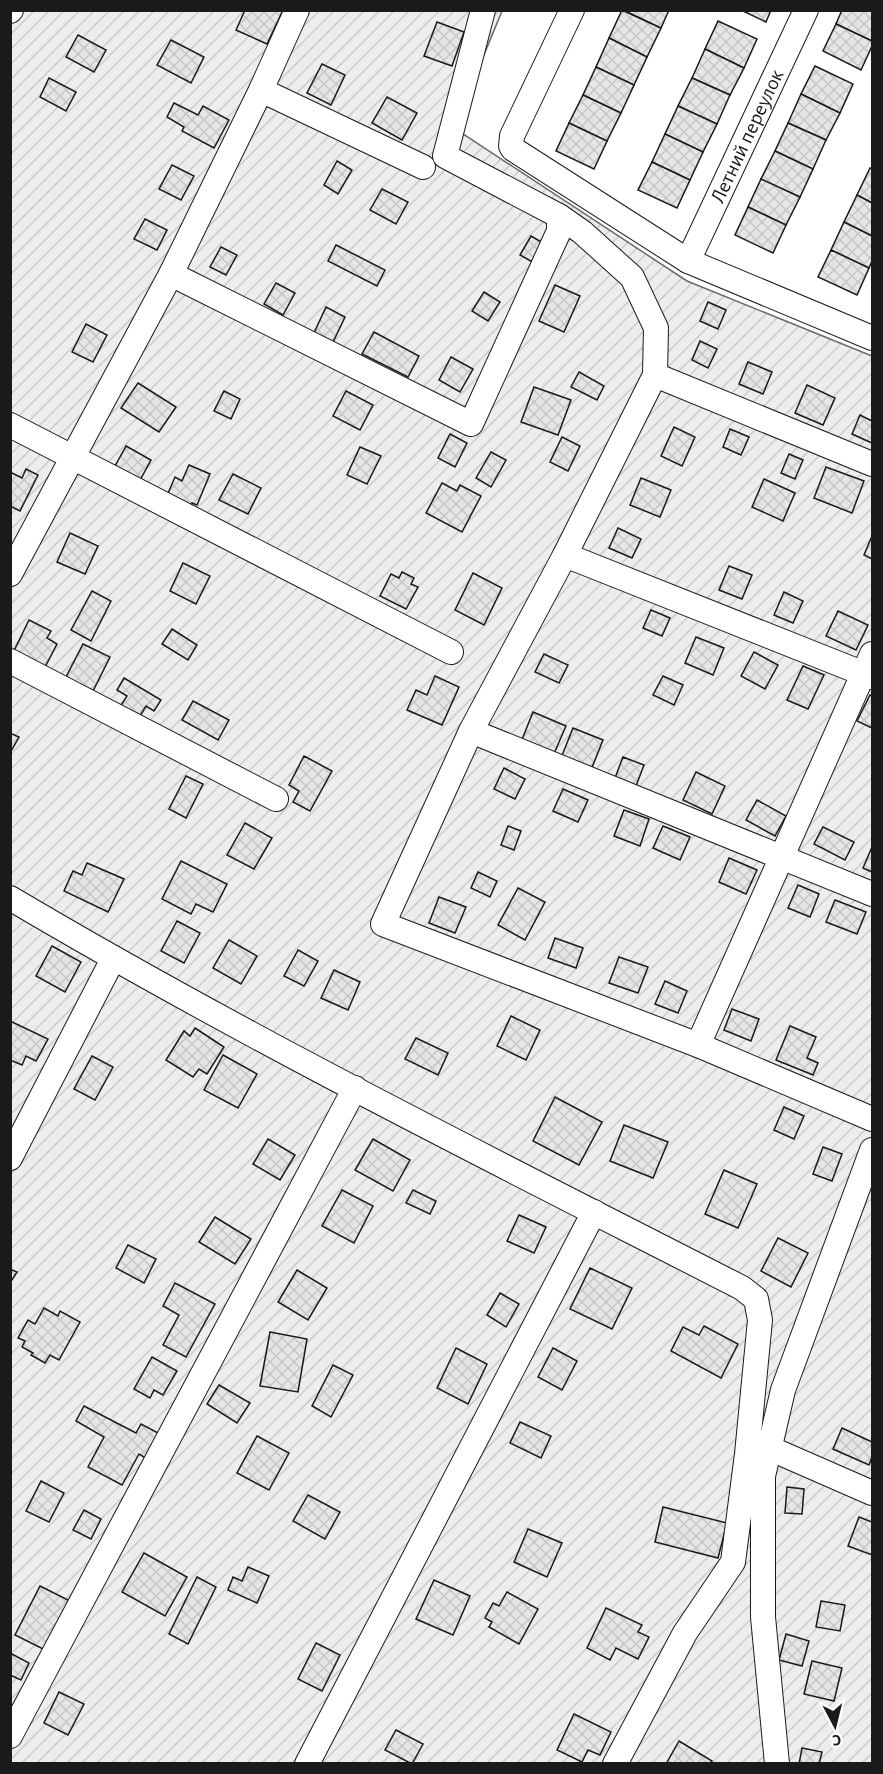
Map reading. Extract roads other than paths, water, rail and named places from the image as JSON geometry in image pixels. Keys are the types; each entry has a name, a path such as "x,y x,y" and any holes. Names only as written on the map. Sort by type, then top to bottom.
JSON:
{"street":[{"path":"10,574 171,274 261,90 297,10"},
{"path":"483,10 445,156 559,216 582,232 632,277 656,328 655,375 565,555 471,731 383,924 698,1045 873,1119"},
{"path":"572,10 512,136 513,150 688,261 871,334"},
{"name":"Летний переулок","path":"688,261 806,10"},
{"path":"261,90 423,167"},
{"path":"171,274 471,424 559,231 559,216"},
{"path":"655,375 873,464"},
{"path":"10,425 451,652"},
{"path":"565,555 870,668 698,1045"},
{"path":"10,661 276,799"},
{"path":"471,731 873,894"},
{"path":"10,898 114,959 355,1088 742,1288 756,1299 760,1320 747,1454 733,1562 685,1634 615,1764"},
{"path":"10,1158 114,959"},
{"path":"10,1736 355,1088"},
{"path":"777,1764 763,1617 763,1476 783,1390 873,1150"},
{"path":"307,1764 594,1212"},
{"path":"769,1448 873,1493"}]}
